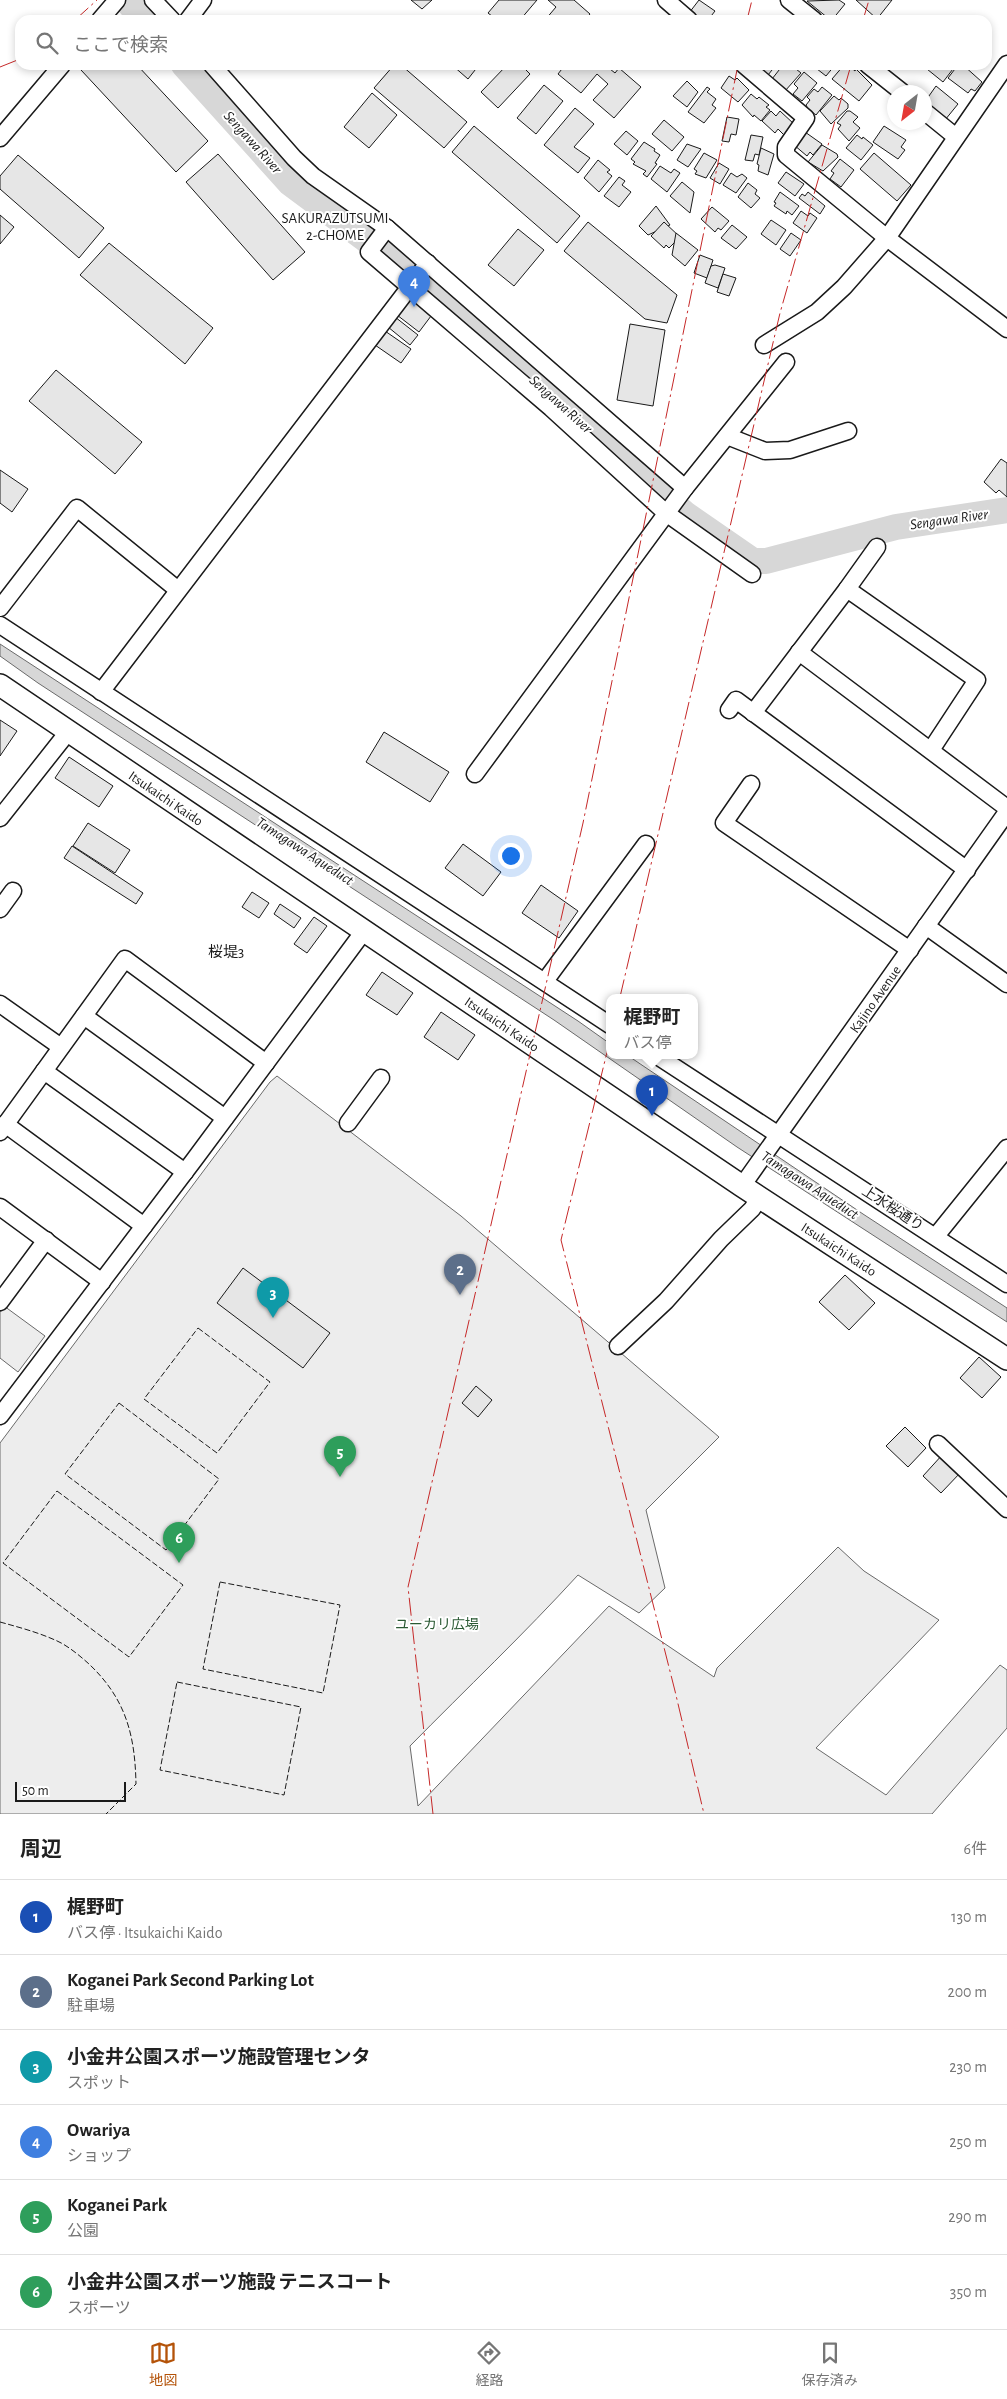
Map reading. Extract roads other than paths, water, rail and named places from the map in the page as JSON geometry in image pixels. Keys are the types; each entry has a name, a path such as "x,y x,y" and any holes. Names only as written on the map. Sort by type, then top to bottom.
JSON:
{"main road":[{"name":"Itsukaichi Kaido","path":"0,685 751,1192 1007,1359"}],"street":[{"path":"153,0 167,15"},
{"path":"192,15 203,0"},
{"path":"666,0 682,15"},
{"path":"789,0 808,15"},
{"path":"104,15 115,2"},
{"path":"764,345 817,312 844,288 887,238 1007,64"},
{"path":"0,138 58,70"},
{"path":"216,70 294,158 313,176 387,228 683,491"},
{"path":"750,70 806,118 786,147 786,155 887,238 1007,329"},
{"path":"874,70 893,85"},
{"path":"932,118 956,137"},
{"path":"387,228 369,252 551,408 666,513 752,574"},
{"path":"101,692 428,263"},
{"path":"475,774 666,513 786,362"},
{"path":"727,436 765,450 790,450 848,431"},
{"path":"0,608 77,508 178,590"},
{"path":"752,713 877,547"},
{"path":"847,588 977,680 931,750"},
{"path":"0,625 606,1022"},
{"path":"799,652 1007,808"},
{"path":"729,710 736,700 967,870"},
{"path":"0,818 68,732"},
{"path":"751,784 724,823 910,950"},
{"name":"Kajino Avenue","path":"618,1346 666,1301 721,1239 752,1209 751,1192 755,1167 1007,812"},
{"path":"545,981 646,844"},
{"path":"0,909 13,891"},
{"path":"926,926 1007,984"},
{"path":"0,1416 364,931"},
{"path":"144,1226 3,1128 125,959 266,1063"},
{"path":"0,1004 61,1047"},
{"path":"84,1016 225,1118"},
{"name":"上水桜通り","path":"662,1059 776,1137 936,1236 1007,1284"},
{"path":"44,1071 184,1172"},
{"path":"348,1123 381,1078"},
{"path":"936,1236 1007,1148"},
{"path":"0,1207 102,1282"},
{"path":"2,1296 46,1240"},
{"path":"938,1444 981,1482 1007,1509"}],"water":[{"name":"Tamagawa Aqueduct","path":"0,644 578,1021 606,1041 606,1056 554,1020 38,683 0,656"},
{"name":"Tamagawa Aqueduct","path":"610,1059 633,1059 863,1214 1007,1308 1007,1322 737,1147"}],"waterway":[{"name":"Sengawa River","path":"126,0 140,15"},
{"name":"Sengawa River","path":"188,70 290,183 364,238 507,356 685,514 753,561 766,561 896,527 1007,510"}],"place":[{"name":"Owariya","path":"414,307"},
{"name":"梶野町","path":"652,1116"},
{"name":"Koganei Park Second Parking Lot","path":"460,1295"},
{"name":"小金井公園スポーツ施設管理センタ","path":"273,1318"},
{"name":"Koganei Park","path":"340,1477"},
{"name":"小金井公園スポーツ施設 テニスコート","path":"179,1563"}],"district":[{"name":"SAKURAZUTSUMI 2-CHOME","path":"335,226"},
{"name":"桜堤3","path":"226,952"}],"park label":[{"name":"ユーカリ広場","path":"437,1624"}]}
